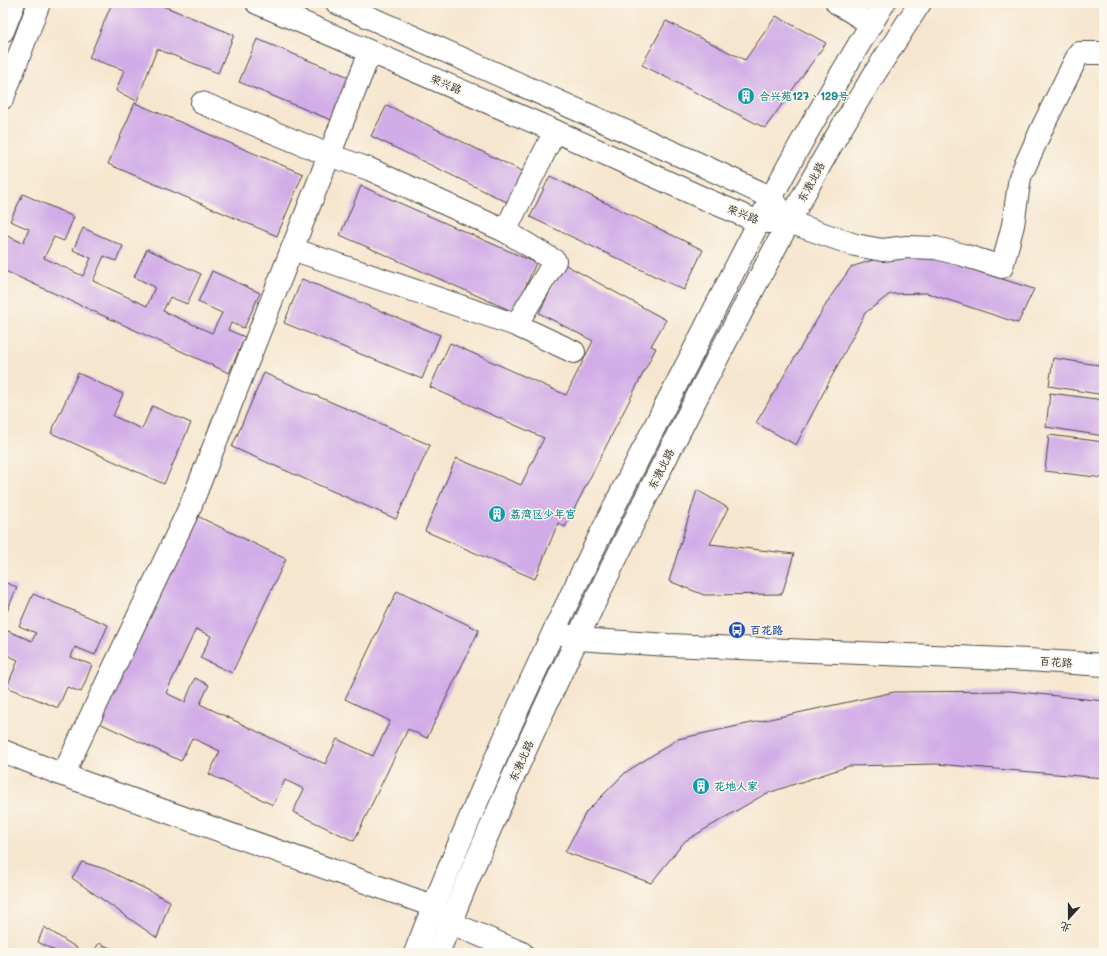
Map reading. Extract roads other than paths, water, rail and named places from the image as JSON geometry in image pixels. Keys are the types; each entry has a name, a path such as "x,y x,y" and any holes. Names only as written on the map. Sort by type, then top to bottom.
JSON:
{"street":[{"path":"3,31 14,3"},
{"path":"3,98 39,3"},
{"name":"荣兴路","path":"257,3 555,131 759,222 789,222 855,245 882,250 907,247 936,248 1002,267 1013,225 1020,177 1044,124 1079,53 1104,53"},
{"path":"337,3 697,163 772,198 789,222"},
{"path":"837,3 871,24"},
{"path":"415,953 466,826 506,735 598,537 759,222 839,77 884,3"},
{"name":"东漖北路","path":"438,953 479,853 547,703 674,443 820,165 871,79 920,3"},
{"path":"63,775 190,507 370,52"},
{"path":"202,103 329,155 368,169 505,231 555,261 516,325"},
{"path":"505,231 555,131"},
{"path":"292,249 516,325 574,352"},
{"name":"百花路","path":"554,631 578,639 668,645 1028,660 1104,665"},
{"path":"3,751 63,775 433,906 451,923 522,953"}],"place":[{"name":"合兴苑127、129号","path":"746,96"},
{"name":"荔湾区少年宫","path":"497,514"},
{"name":"百花路","path":"737,630"},
{"name":"花地人家","path":"701,786"}]}
